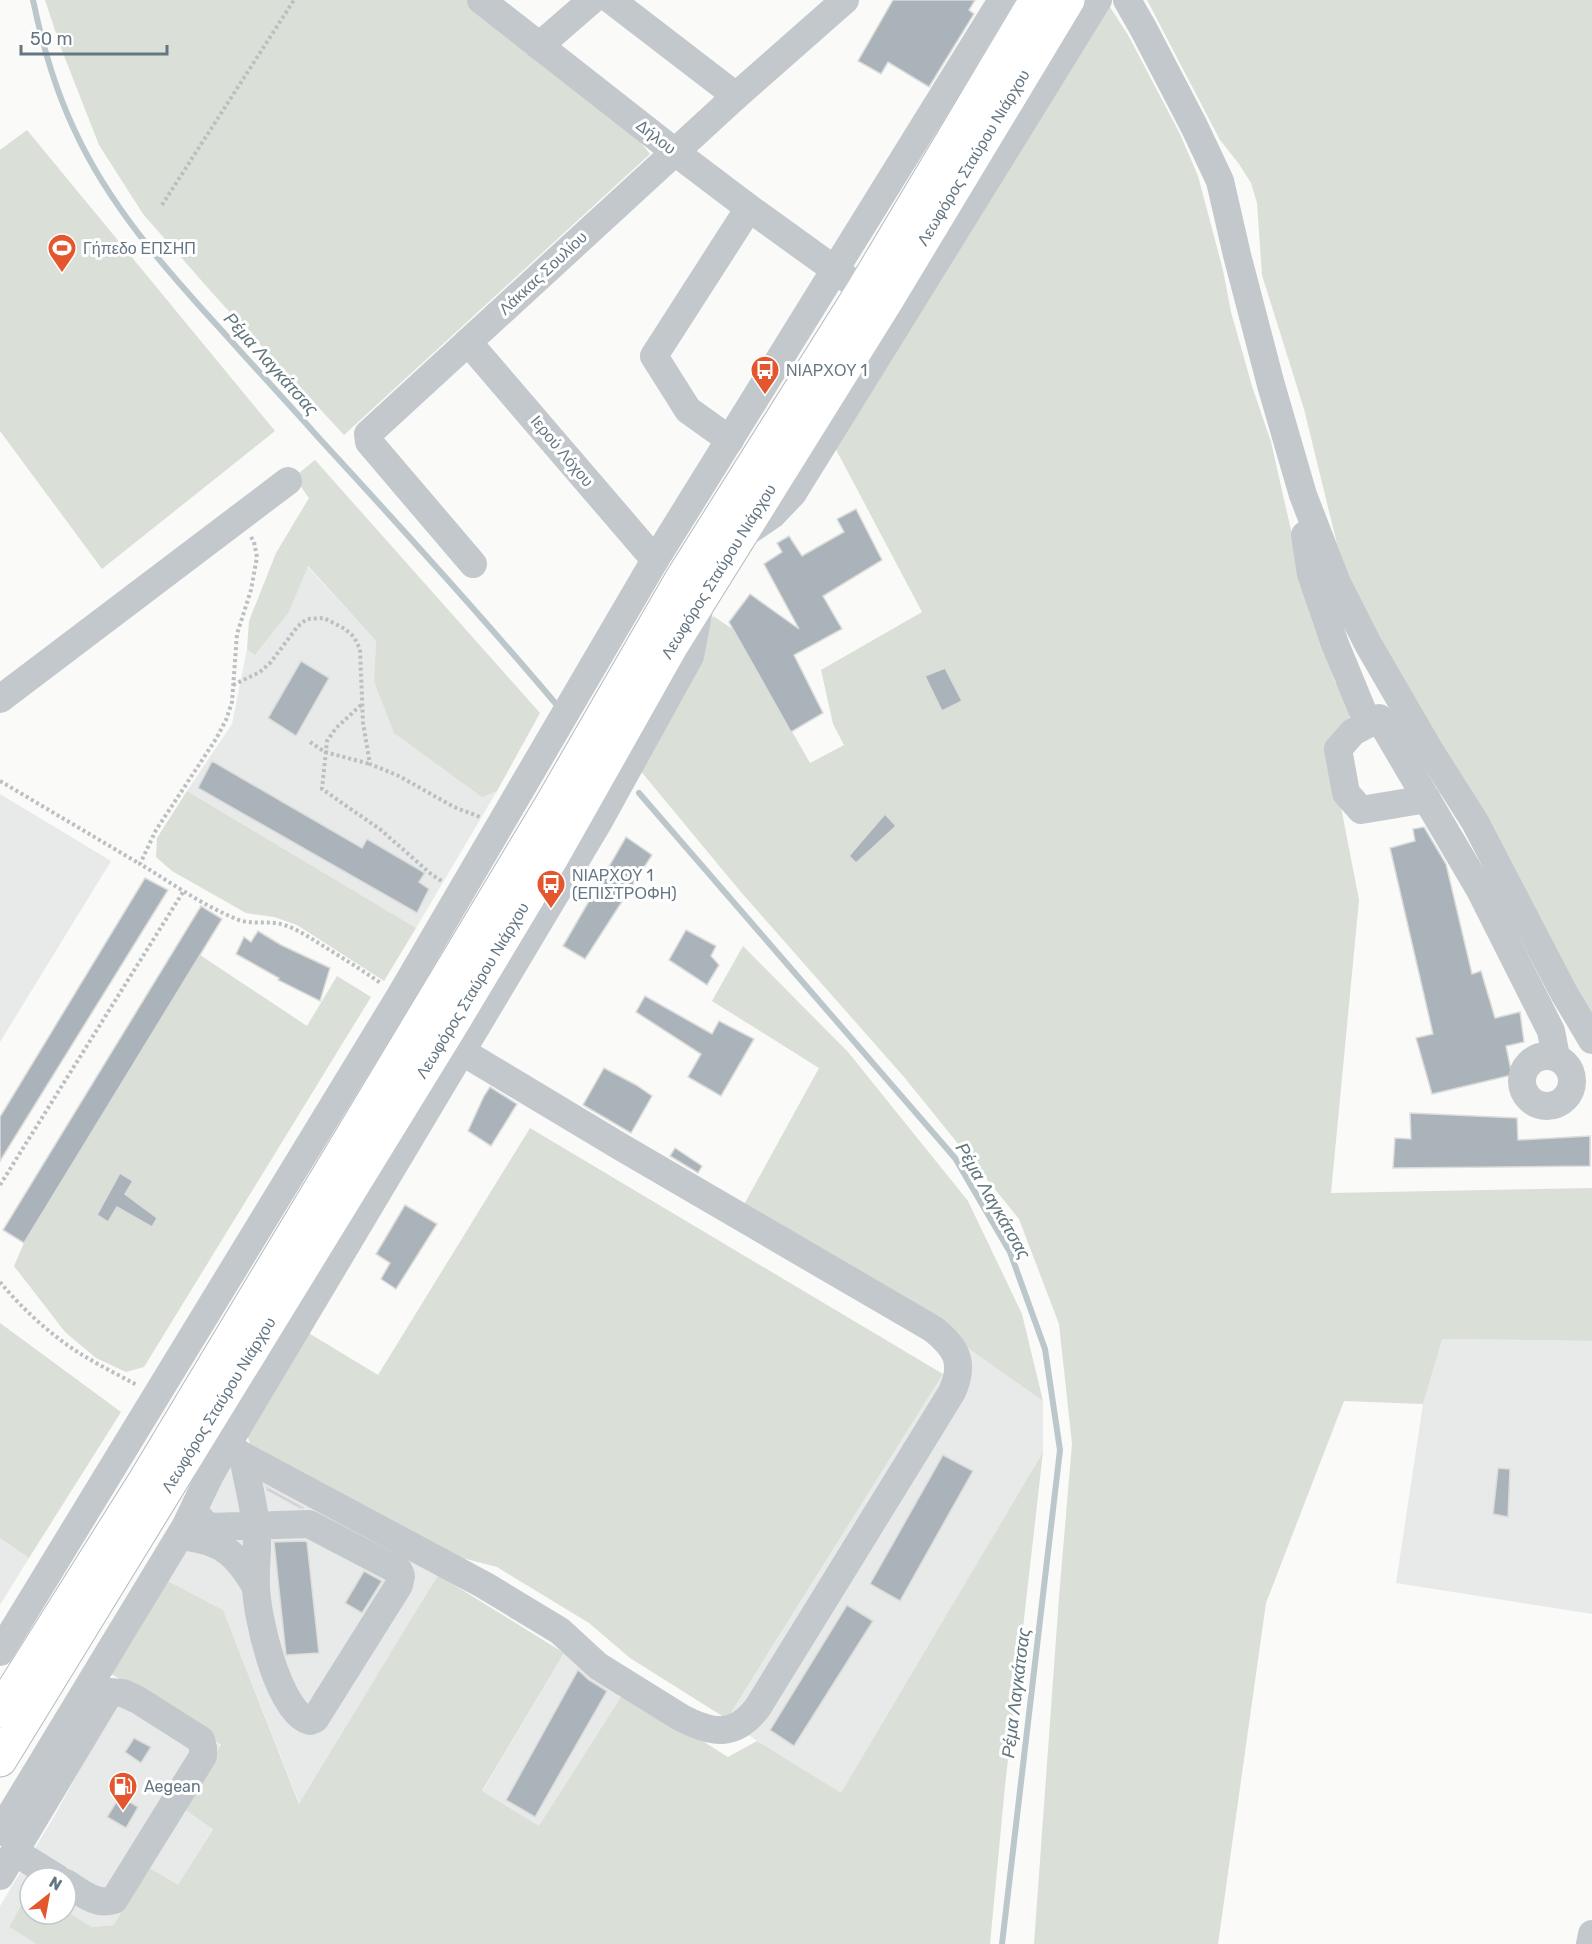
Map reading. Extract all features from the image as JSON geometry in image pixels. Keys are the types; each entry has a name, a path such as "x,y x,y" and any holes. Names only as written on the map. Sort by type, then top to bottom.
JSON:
{"main road":[{"name":"Λεωφόρος Σταύρου Νιάρχου","path":"0,1711 144,1482 552,804 687,570 863,290 1036,0"},
{"name":"Λεωφόρος Σταύρου Νιάρχου","path":"0,1760 554,854 701,597 886,300 1068,0"}],"street":[{"name":"Δήλου","path":"481,0 675,152 863,290"},
{"path":"539,46 592,0"},
{"path":"611,0 736,96"},
{"name":"Λάκκας Σουλίου","path":"473,564 369,442 368,434 736,96 845,0"},
{"path":"0,1652 400,996 504,822 655,560 1002,0"},
{"path":"737,539 772,515 793,493 1098,0"},
{"path":"1127,0 1194,126 1220,181 1248,297 1296,471 1322,546 1351,611 1430,751 1475,822 1564,993 1592,1040"},
{"path":"730,440 688,410 654,356 749,208"},
{"name":"Ιερού Λόχου","path":"468,342 655,560"},
{"path":"1296,471 1311,574 1335,644 1368,724"},
{"path":"0,699 288,481"},
{"path":"5,1853 40,1764 194,1511 210,1475 235,1450 461,1051 599,821 690,656 701,597"},
{"path":"1426,799 1361,810 1346,793 1338,749 1353,732 1379,718 1480,890 1551,1031 1556,1057"},
{"path":"235,1450 484,1585 560,1631 598,1666 680,1717 694,1725 723,1730 743,1724 758,1707 952,1392 958,1375 958,1359 950,1345 933,1329 461,1051"},
{"path":"1540,1056 1556,1057 1563,1061 1572,1074 1581,1097 1565,1098 1558,1104 1550,1106 1534,1103 1523,1089 1522,1073 1526,1065 1540,1056"},
{"path":"194,1511 210,1527 256,1525 309,1524 399,1571 401,1576 399,1585 315,1719 304,1720 296,1713 285,1697 273,1669 255,1587 256,1525 235,1450"},
{"path":"179,1536 220,1545 244,1566 255,1587"},
{"path":"5,1853 47,1798 110,1692 123,1693 138,1700 201,1740 204,1748 203,1756 114,1900 106,1903 96,1901 78,1890"},
{"path":"40,1764 47,1798"},
{"path":"5,1853 32,1866"},
{"path":"1590,1944 1592,1934"}],"path":[{"path":"162,205 294,0"},
{"path":"140,864 156,830 216,739 232,702 237,634 251,591 257,557 254,542 239,519"},
{"path":"233,685 260,672 271,662 298,626 307,619 324,618 345,629 354,637 360,649 363,723 370,764"},
{"path":"362,704 336,728 327,741 322,789 381,830 447,885 465,886"},
{"path":"310,742 325,752 370,764 399,776 454,807 476,816 504,822"},
{"path":"0,781 183,892 241,920 255,924 263,921 274,922 291,927 345,959 400,996"},
{"path":"0,1185 183,892"},
{"path":"0,1282 52,1333 82,1355 157,1396"}],"shaded area":[{"path":"45,0 469,0 626,124 650,154 344,435 215,296 143,214 99,145"},
{"path":"1147,0 1592,0 1592,1017 1352,585 1337,544 1304,409 1262,275 1257,203 1251,183 1220,140"},
{"path":"1110,7 1128,35 1180,134 1198,176 1223,270 1231,312 1271,442 1310,614 1335,682 1357,707 1329,745 1359,900 1331,1193 1592,1188 1592,1341 1442,1339 1423,1404 1344,1401 1266,1603 1218,1944 1034,1944 1072,1444 1059,1324 1019,1219 904,1077 740,891 639,769 713,616 734,630 810,763 844,745 833,724 821,670 922,612 832,442"},
{"path":"27,130 275,431 102,569 0,431 0,150"},
{"path":"315,460 540,713 497,791 482,797 394,733 374,681 376,641 308,566 289,612 255,655 247,649 249,621 276,553 309,498 294,477"},
{"path":"307,566 376,641 374,681 482,796 497,791 416,928 187,791 232,724 247,649 256,654 289,612"},
{"path":"187,791 416,928 384,981 297,925 274,917 246,913 172,871 156,857 157,838"},
{"path":"0,794 111,861 0,1042"},
{"path":"743,946 848,1052 968,1201 1022,1314 1043,1401 945,1332 741,1210 819,1068 712,1001"},
{"path":"200,955 307,1026 337,976 371,997 144,1367 126,1372 96,1358 65,1332 14,1266 24,1243"},
{"path":"530,1128 943,1374 727,1719 630,1658 589,1623 497,1567 439,1552 253,1454 244,1424 302,1329 378,1375"},
{"path":"0,1323 121,1412 29,1558 0,1538"},
{"path":"1441,1339 1592,1341 1592,1614 1396,1583 1423,1404"},
{"path":"962,1344 1043,1401 1043,1452 841,1794 757,1741 727,1719"},
{"path":"1043,1452 1005,1786 990,1944 36,1944 9,1927 18,1911 18,1926 78,1926 78,1918 92,1927 114,1925 148,1867 178,1885 213,1829 184,1809 221,1745 111,1674 164,1579 223,1610 299,1804 438,1575 564,1653 482,1791 539,1826 624,1692 728,1757 757,1741 841,1793"},
{"path":"227,1465 441,1570 300,1805 223,1610 164,1579"},
{"path":"0,1538 29,1558 0,1605"},
{"path":"564,1653 624,1692 539,1827 482,1792"},
{"path":"127,1683 221,1746 184,1809 213,1828 178,1886 148,1867 115,1925 92,1927 78,1918 78,1866 24,1866 55,1815"},
{"path":"18,1876 18,1911 9,1927 36,1944 0,1944 0,1906"}],"building":[{"path":"893,0 975,0 969,10 974,14 929,87 888,62 881,74 858,61"},
{"path":"856,509 882,560 823,596 842,629 794,655 823,713 791,732 729,622 750,594 799,629 764,564 782,552 777,543 789,536 802,556 844,532 837,519"},
{"path":"301,661 329,678 296,736 268,718"},
{"path":"945,668 962,701 942,711 925,676"},
{"path":"212,761 362,848 367,839 425,873 419,882 429,889 417,913 198,788"},
{"path":"885,814 896,826 856,863 849,856"},
{"path":"1424,827 1446,864 1472,974 1481,971 1495,1018 1520,1012 1524,1042 1506,1046 1512,1075 1432,1094 1416,1038 1433,1034 1390,848 1415,841 1413,829"},
{"path":"626,837 652,855 585,959 563,946"},
{"path":"145,878 168,890 0,1161 0,1117"},
{"path":"201,906 222,919 24,1243 3,1230"},
{"path":"686,930 716,946 711,956 719,965 707,985 669,960"},
{"path":"258,931 281,945 330,968 320,1001 278,980 279,978 236,954 244,937 251,942"},
{"path":"645,996 712,1034 719,1021 754,1039 721,1096 688,1077 701,1054 636,1012"},
{"path":"604,1068 652,1096 631,1133 583,1105"},
{"path":"490,1087 517,1104 491,1146 468,1131"},
{"path":"1410,1113 1517,1118 1518,1140 1590,1136 1590,1166 1393,1168 1395,1138 1411,1139"},
{"path":"675,1148 702,1166 698,1173 670,1156"},
{"path":"120,1173 133,1181 125,1194 157,1218 152,1227 117,1207 108,1222 97,1215"},
{"path":"405,1205 437,1224 396,1289 381,1279 390,1263 376,1254"},
{"path":"943,1455 973,1471 900,1601 870,1584"},
{"path":"1498,1468 1510,1469 1508,1517 1493,1514"},
{"path":"266,1487 304,1508 267,1490"},
{"path":"274,1542 307,1542 319,1653 286,1655"},
{"path":"364,1571 382,1581 362,1613 345,1603"},
{"path":"847,1605 873,1621 794,1746 770,1730"},
{"path":"578,1670 607,1691 535,1817 506,1800"},
{"path":"134,1738 151,1747 141,1763 125,1752"},
{"name":"Aegean","path":"120,1796 138,1807 126,1828 107,1817"}],"waterway":[{"name":"Ρέμα Λαγκάτσας","path":"33,0 50,66 74,129 104,185 141,237 181,286 438,569 556,704"},
{"name":"Ρέμα Λαγκάτσας","path":"639,793 955,1158 1010,1252 1045,1349 1060,1450 1002,1944"}],"place":[{"name":"Γήπεδο ΕΠΣΗΠ","path":"62,274"},
{"name":"ΝΙΑΡΧΟΥ 1","path":"765,396"},
{"name":"ΝΙΑΡΧΟΥ 1 (ΕΠΙΣΤΡΟΦΗ)","path":"551,910"},
{"name":"Aegean","path":"123,1812"}]}
